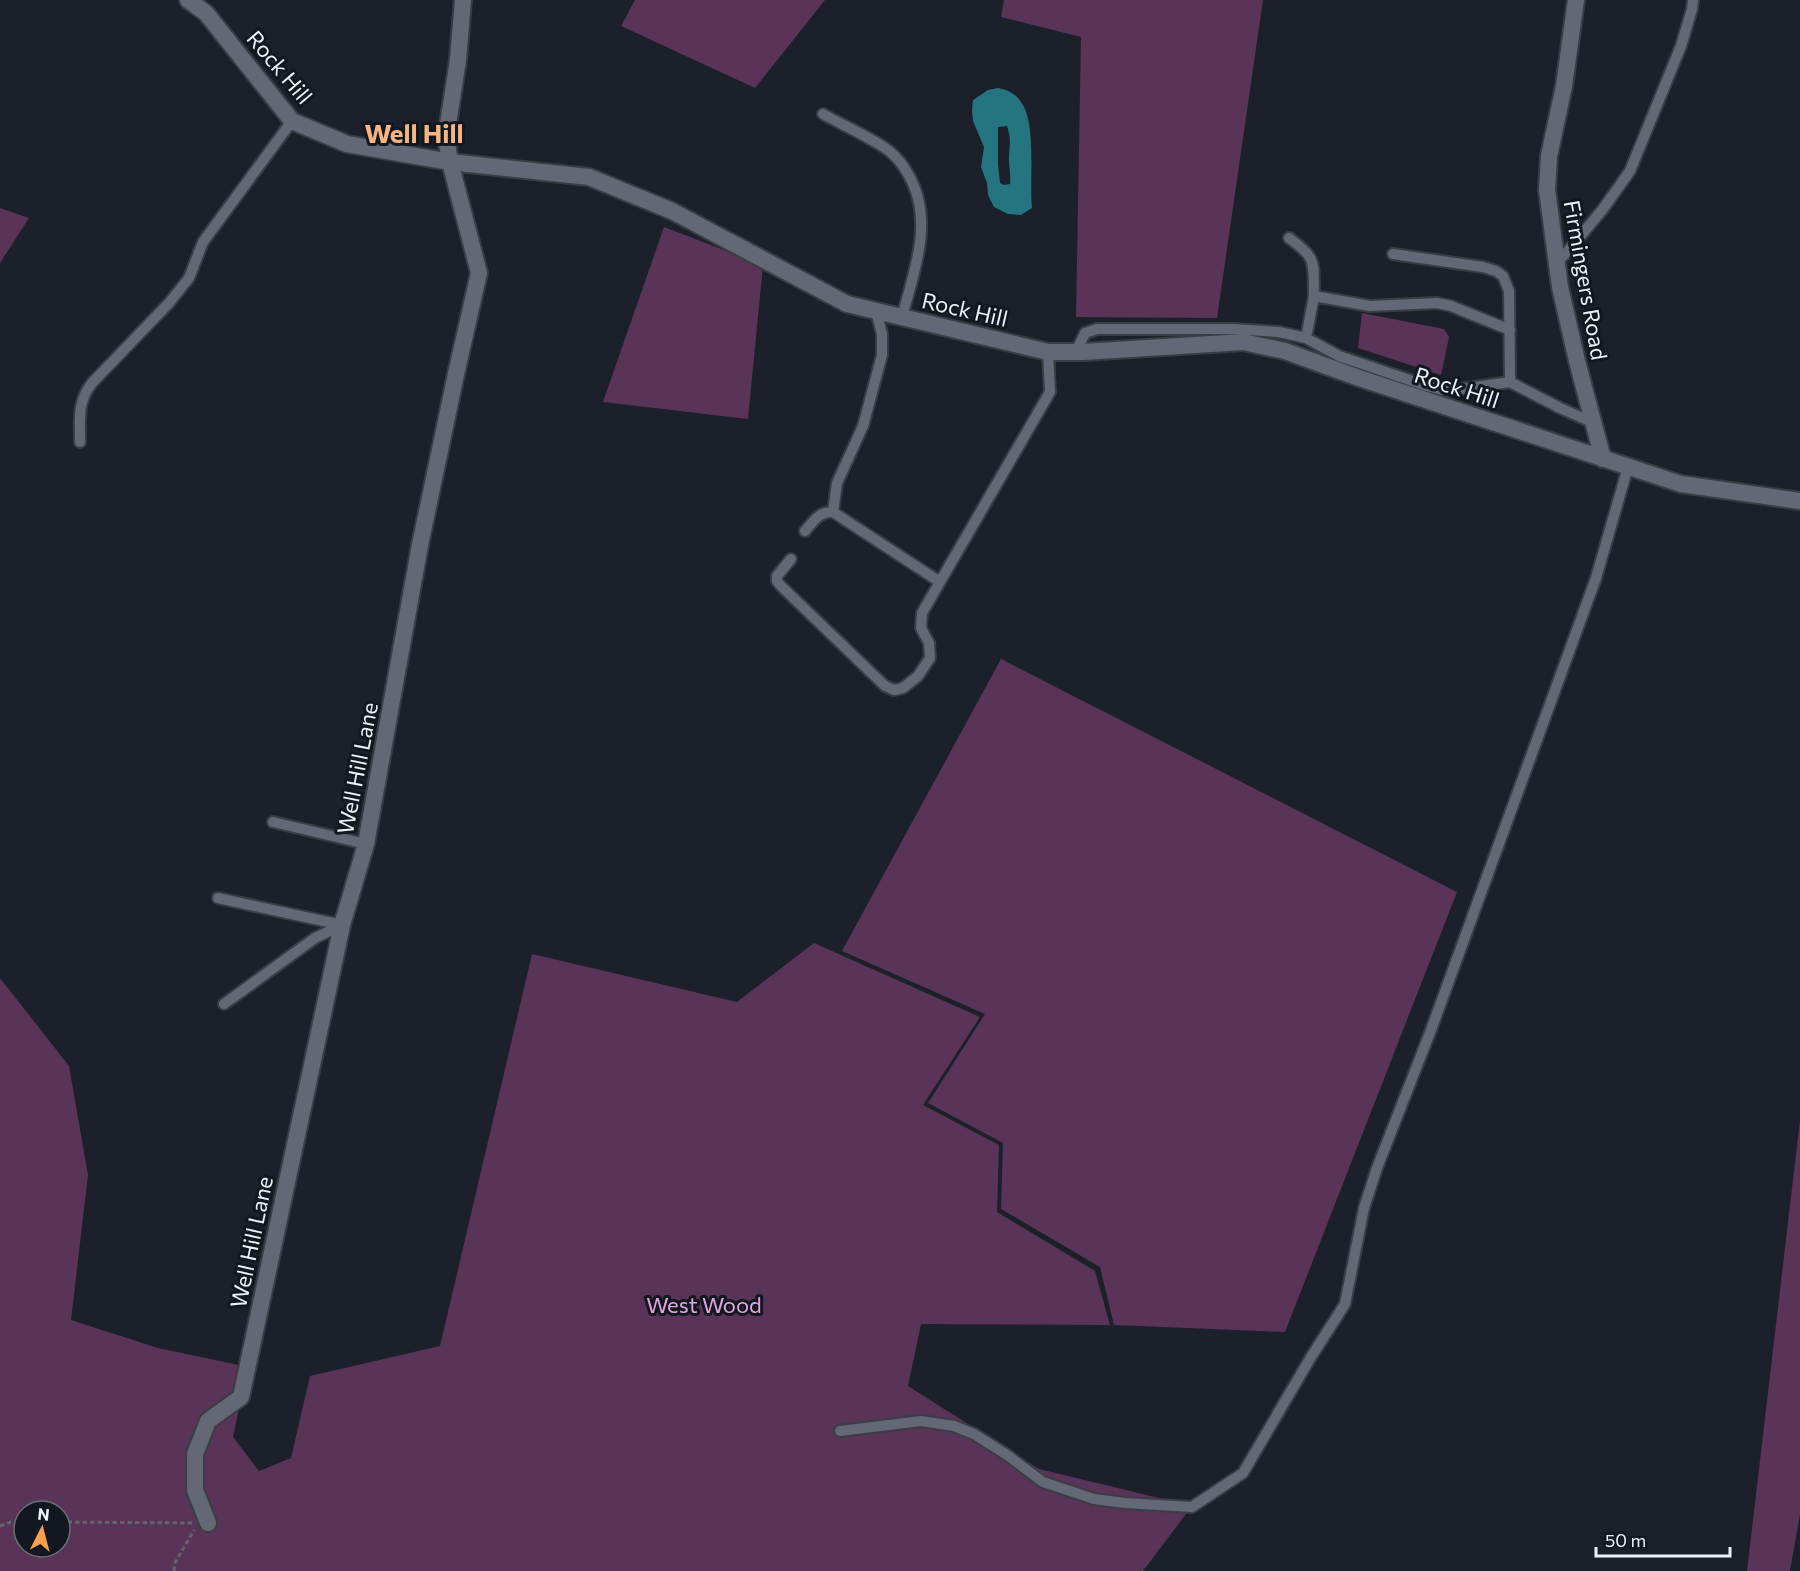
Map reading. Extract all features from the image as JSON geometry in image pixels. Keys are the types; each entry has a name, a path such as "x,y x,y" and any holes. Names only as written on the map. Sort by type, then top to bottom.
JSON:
{"street":[{"name":"Rock Hill","path":"188,0 206,13 292,121 347,144 450,162 589,177 672,212 847,304 1048,352 1243,342 1264,346 1285,351 1359,378 1681,484 1800,501"},
{"path":"206,13 216,0"},
{"name":"Well Hill Lane","path":"208,1523 195,1490 195,1454 208,1421 241,1397 342,925 366,844 423,534 479,273 450,162 446,137 458,60 463,0"},
{"name":"Firmingers Road","path":"1576,0 1564,86 1549,156 1547,190 1560,287 1603,459"}],"lane":[{"path":"1557,262 1603,209 1630,171 1681,46 1693,0"},
{"path":"823,114 889,151 903,165 914,183 922,216 922,231 902,317"},
{"path":"80,442 81,402 84,393 169,303 189,278 203,242 292,121"},
{"path":"1289,238 1307,252 1313,262 1314,296 1306,338"},
{"path":"1393,254 1483,267 1503,276 1509,291 1510,382"},
{"path":"1314,296 1370,306 1437,303 1451,306 1510,330"},
{"path":"832,512 837,483 863,426 882,355 882,334 876,311"},
{"path":"1076,352 1085,333 1097,329 1250,329 1279,332 1306,338 1339,356 1442,390 1510,382 1592,422"},
{"path":"791,559 777,576 777,581 885,686 894,690 903,688 918,676 930,658 929,643 921,628 922,614 1050,393 1048,352"},
{"path":"840,1431 921,1421 954,1426 974,1434 1043,1482 1094,1499 1125,1503 1192,1507 1243,1473 1345,1304 1364,1208 1377,1168 1431,1030 1596,578 1628,467"},
{"path":"805,531 815,519 826,512 832,512 940,582"},
{"path":"273,822 366,844"},
{"path":"218,898 342,925"},
{"path":"224,1004 315,938 342,925"}],"path":[{"path":"72,1522 198,1524 175,1563 174,1571"}],"green space":[{"path":"635,0 825,0 755,88 621,26"},
{"path":"1004,0 1263,0 1217,318 1076,317 1081,37 1001,17"},
{"path":"0,208 29,218 0,263"},
{"path":"664,227 763,265 748,419 603,402"},
{"path":"1362,313 1444,329 1449,337 1441,375 1358,348"},
{"path":"1001,659 1457,892 1285,1332 1114,1325 1100,1267 1001,1209 1003,1143 928,1103 985,1014 842,951"},
{"name":"West Wood","path":"814,943 980,1017 923,1105 999,1145 997,1212 1095,1271 1110,1325 921,1324 908,1386 1039,1469 1192,1506 1143,1571 0,1571 0,978 69,1066 88,1175 71,1320 158,1348 248,1367 233,1437 259,1471 291,1458 310,1376 440,1346 532,954 737,1002"},
{"path":"1800,1120 1800,1514 1790,1571 1747,1571"}],"water":[{"path":"998,88 1011,93 1019,99 1026,111 1031,138 1032,208 1021,215 1008,214 994,207 988,195 987,183 981,167 984,147 973,121 972,110 973,100 988,90","holes":["1007,126 1010,140 1010,184 1004,185 1000,183 998,164 998,127"]}],"district":[{"name":"Well Hill","path":"414,132"}]}
